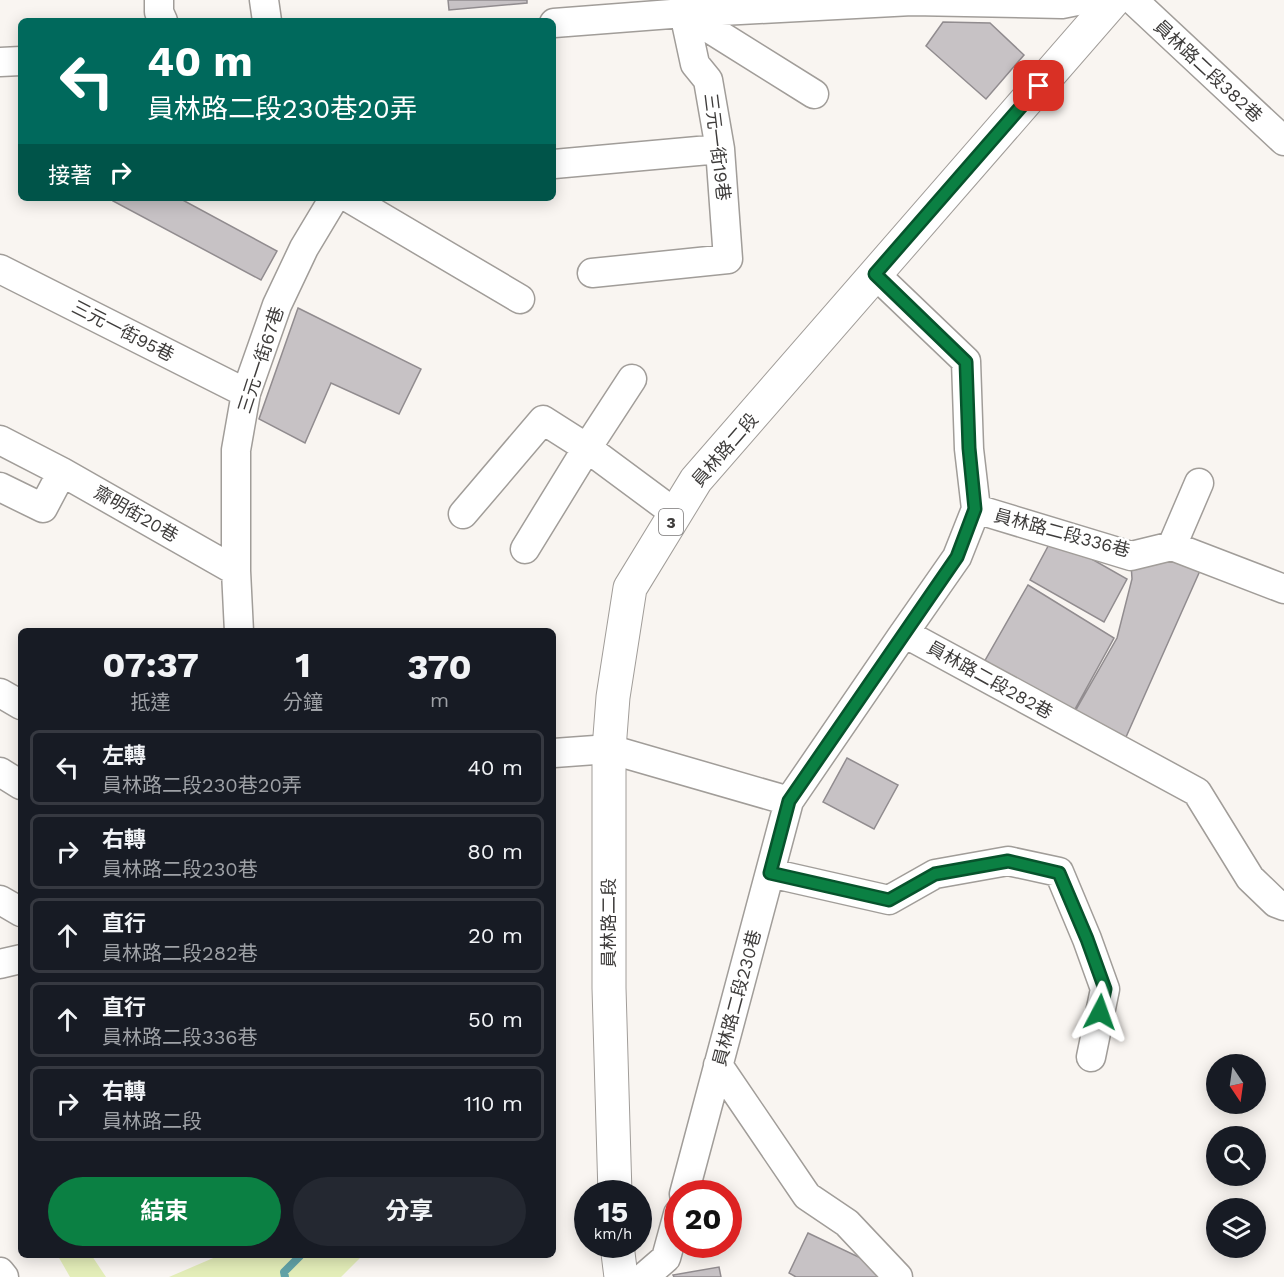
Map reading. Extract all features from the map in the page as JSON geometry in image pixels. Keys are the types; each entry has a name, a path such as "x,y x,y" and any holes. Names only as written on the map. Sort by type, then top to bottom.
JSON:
{"main road":[{"name":"員林路二段","path":"615,1180 609,988 609,749 613,697 630,588 696,480 1114,0"},
{"path":"619,1258 621,1277"}],"street":[{"path":"159,0 162,18"},
{"path":"264,0 267,18"},
{"path":"556,23 681,7 912,0 1062,4 1082,0"},
{"name":"員林路二段382巷","path":"1133,0 1279,126"},
{"path":"681,7 814,94"},
{"name":"三元一街19巷","path":"592,273 728,259 720,149 708,80 695,64 681,7"},
{"path":"0,62 18,61"},
{"path":"556,164 720,149"},
{"name":"三元一街67巷","path":"236,571 236,450 246,393 277,305 304,248 332,201"},
{"path":"354,201 520,299"},
{"name":"三元一街95巷","path":"0,269 246,393"},
{"name":"員林路二段336巷","path":"875,274 966,362 969,448 975,509 957,557 904,633"},
{"path":"525,549 632,379"},
{"path":"463,514 543,420 587,448 676,514"},
{"name":"齋明街20巷","path":"0,440 62,472 236,571"},
{"path":"0,486 43,508 62,472"},
{"path":"1199,483 1172,546 1284,589"},
{"name":"員林路二段336巷","path":"975,509 1131,556 1172,546"},
{"path":"236,571 239,628"},
{"path":"556,753 609,749 789,801 904,633"},
{"name":"員林路二段282巷","path":"904,633 1197,792 1250,878 1276,903 1284,906"},
{"path":"0,693 18,703"},
{"path":"0,772 18,783"},
{"name":"員林路二段230巷","path":"688,1180 789,801"},
{"path":"770,873 889,900 935,874 1008,861 1059,873 1105,989 1091,1057"},
{"path":"0,900 18,910"},
{"path":"0,964 18,960"},
{"path":"718,1065 807,1196 847,1223 898,1277"},
{"path":"644,1277 666,1258"},
{"path":"0,1272 4,1277"}],"green space":[{"path":"59,1258 93,1258 106,1277 70,1277"},
{"path":"213,1258 360,1258 341,1277 169,1277"}],"building":[{"path":"448,0 527,0 527,3 449,10"},
{"path":"943,22 990,23 1024,55 986,99 926,46"},
{"path":"113,201 185,201 277,251 261,280"},
{"path":"298,308 421,369 399,414 331,383 305,443 259,419"},
{"path":"1053,537 1127,579 1104,622 1030,580"},
{"path":"1170,552 1203,564 1122,746 1069,722 1117,638 1132,579 1131,563"},
{"path":"1028,585 1114,638 1069,720 979,671"},
{"path":"847,758 898,785 874,829 823,802"},
{"path":"808,1233 886,1270 882,1277 796,1277 789,1273"},
{"path":"719,1267 721,1277 674,1277 673,1275"}],"waterway":[{"path":"285,1277 284,1272 298,1258"}],"route":[{"path":"1039,86 875,274 966,362 969,448 975,509 957,557 789,801 770,873 889,900 935,874 1008,861 1059,873 1105,989 1100,1012"}]}
